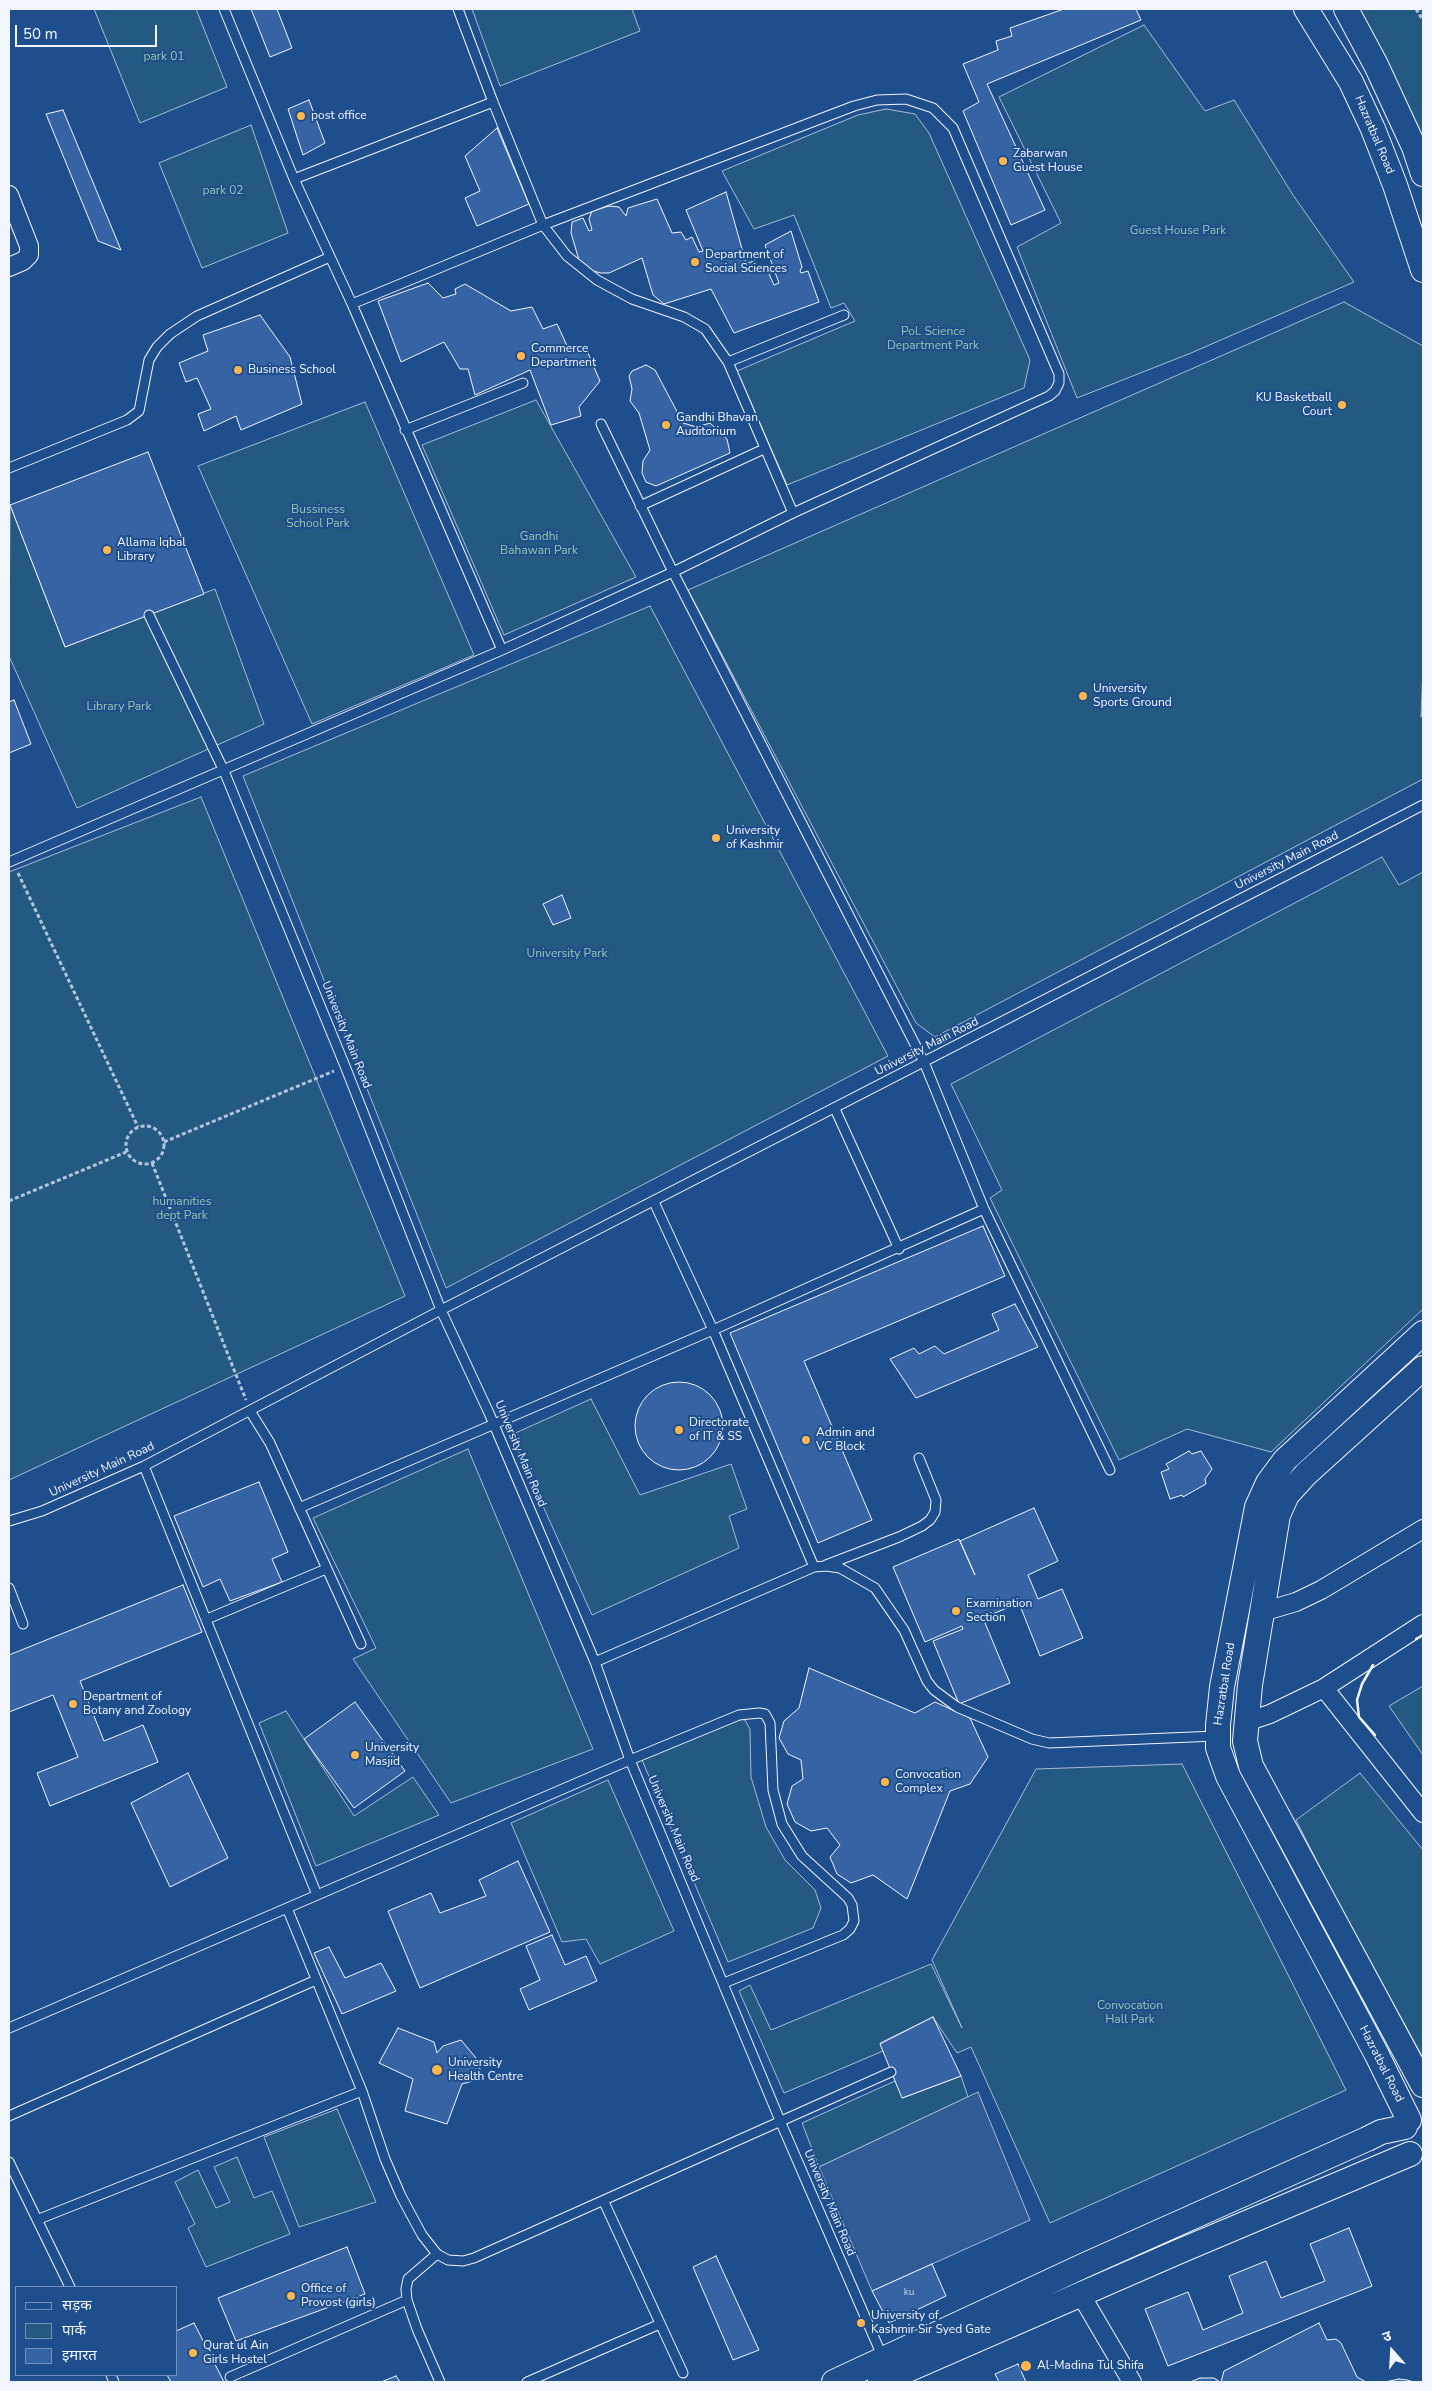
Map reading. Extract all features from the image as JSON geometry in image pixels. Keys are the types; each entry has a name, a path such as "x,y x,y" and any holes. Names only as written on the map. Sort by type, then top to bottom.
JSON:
{"main road":[{"name":"Hazratbal Road","path":"1306,9 1351,82 1373,129 1396,184 1423,270"},
{"path":"1346,9 1376,65 1414,147 1423,174"},
{"name":"Hazratbal Road","path":"1417,2157 1405,2145 1412,2120 1228,1776 1218,1748 1218,1730 1222,1687 1258,1507 1268,1483 1285,1460 1423,1333"},
{"name":"Hazratbal Road","path":"1423,1368 1306,1474 1287,1495 1278,1515 1262,1612 1245,1741 1251,1766 1423,2085"},
{"path":"1218,1730 1246,1722"},
{"path":"834,2382 1366,2139 1412,2120"},
{"path":"880,2382 1081,2295 1417,2157"}],"street":[{"path":"9,195 29,246 29,255 23,261 9,268"},
{"path":"1262,1612 1296,1602 1321,1590 1423,1529"},
{"path":"1246,1722 1270,1714 1324,1688 1423,1624"},
{"path":"1324,1688 1423,1813"},
{"path":"1081,2295 1132,2382"}],"lane":[{"path":"224,9 294,179 352,304 502,650"},
{"path":"458,9 543,225 566,256 597,280 632,300 684,317 705,329 728,362 793,513"},
{"path":"10,859 224,771 502,650 672,572 793,513 1049,396 1055,391 1059,382 1058,374 953,128 933,108 906,100 877,100 854,106 543,225 352,304"},
{"path":"294,179 493,102"},
{"path":"9,468 127,420 140,411 149,360 157,347 170,334 196,316 330,257"},
{"path":"728,362 844,315"},
{"path":"406,430 523,383"},
{"path":"600,424 672,572 924,1062 984,1209 1110,1470"},
{"path":"640,506 764,449"},
{"name":"University Main Road","path":"149,615 224,771 345,1066 441,1310 493,1424 594,1662 630,1760 724,1982 781,2123 883,2358"},
{"name":"University Main Road","path":"9,1521 42,1511 144,1466 441,1310 1423,805"},
{"path":"835,1109 899,1249"},
{"path":"654,1202 713,1330 814,1568"},
{"path":"299,1508 899,1249 984,1209"},
{"path":"250,1411 270,1443 361,1644"},
{"path":"594,1662 814,1568 826,1566 906,1533 930,1520 935,1512 936,1500 919,1458"},
{"path":"144,1466 317,1895"},
{"path":"826,1566 840,1568 875,1588 904,1630 934,1690 966,1711 1032,1739 1049,1743 1218,1730"},
{"path":"207,1619 326,1569"},
{"path":"9,1588 23,1624"},
{"path":"9,2028 630,1760 739,1715 748,1712 765,1714 770,1723 774,1790 782,1824 802,1856 848,1898 852,1905 854,1922 843,1935 724,1982"},
{"path":"288,1908 362,2091 385,2159 401,2196 422,2235 437,2254 448,2260 463,2261 474,2258 604,2202 892,2072"},
{"path":"9,2116 316,1980"},
{"path":"39,2219 362,2091"},
{"path":"9,2162 39,2219 70,2286"},
{"path":"604,2202 682,2373"},
{"path":"437,2254 408,2279 407,2300 417,2329 440,2382"},
{"path":"230,2377 407,2300"},
{"path":"527,2382 660,2324"}],"path":[{"path":"1416,9 1423,20"},
{"path":"10,859 138,1127"},
{"path":"164,1142 345,1066"},
{"path":"138,1127 151,1127 157,1130 164,1142 161,1154 152,1163 140,1164 134,1162 126,1152 125,1146 128,1135 138,1127"},
{"path":"9,1201 126,1152"},
{"path":"152,1163 250,1411"}],"green space":[{"name":"park 01","path":"94,9 196,9 227,87 140,123"},
{"path":"472,9 632,9 640,31 500,86"},
{"path":"1357,9 1423,9 1423,153 1368,25"},
{"name":"Guest House Park","path":"1144,25 1205,111 1234,100 1293,195 1354,282 1191,353 1077,398 1017,247 1061,223 999,97"},
{"name":"Pol. Science Department Park","path":"886,109 915,114 929,133 1030,360 1024,388 787,485 737,371 855,321 844,303 831,308 794,215 754,229 722,171 858,115"},
{"name":"park 02","path":"251,125 288,233 202,268 159,163"},
{"name":"University Sports Ground","path":"1344,302 1423,346 1423,669 1421,717 1423,707 1423,779 935,1037 916,1023 688,590"},
{"name":"Gandhi Bahawan Park","path":"536,400 636,577 504,635 422,445"},
{"name":"Bussiness School Park","path":"365,402 474,655 312,724 198,466"},
{"name":"Library Park","path":"10,505 65,647 215,589 264,724 77,808 9,656"},
{"name":"University Park","path":"650,606 888,1056 446,1288 243,776"},
{"name":"humanities dept Park","path":"201,797 405,1296 9,1480 9,872"},
{"path":"1382,857 1399,885 1423,872 1423,1309 1271,1452 1187,1429 1119,1460 990,1198 1002,1190 951,1084"},
{"path":"591,1399 640,1495 731,1464 747,1509 729,1516 739,1548 592,1615 511,1435"},
{"path":"468,1449 593,1749 451,1803 353,1659 376,1648 313,1518"},
{"path":"1423,1686 1423,1755 1389,1706"},
{"path":"286,1711 354,1816 413,1777 439,1815 316,1866 259,1723"},
{"path":"740,1718 745,1720 750,1729 751,1777 766,1827 785,1860 815,1890 821,1908 813,1928 728,1962 642,1760"},
{"name":"Convocation Hall Park","path":"1182,1764 1346,2090 1050,2223 971,2047 957,2053 933,2017 880,2043 883,2051 784,2093 739,1991 750,1985 771,2030 931,1964 962,2028 932,1960 1036,1769"},
{"path":"1360,1773 1423,1850 1423,2058 1336,1899 1296,1820"},
{"path":"608,1780 674,1931 600,1964 586,1939 562,1942 511,1823"},
{"path":"961,2076 968,2097 819,2167 802,2123 895,2081 903,2098"},
{"path":"337,2109 376,2202 299,2227 264,2137"},
{"path":"237,2157 254,2198 272,2191 290,2234 206,2267 188,2228 195,2224 175,2182 198,2170 216,2208 230,2202 214,2167"}],"shaded area":[{"path":"978,2092 1030,2220 872,2291 819,2167"}],"building":[{"path":"251,9 277,9 292,48 270,57"},
{"name":"Zabarwan Guest House","path":"1064,9 1136,9 1141,20 987,84 1045,210 1011,225 963,111 979,102 963,64 998,50 996,41 1012,36 1010,28"},
{"name":"post office","path":"309,100 325,143 303,155 288,109"},
{"path":"63,110 121,250 98,241 46,114"},
{"path":"497,128 529,204 477,226 465,198 480,191 465,156"},
{"name":"Department of Social Sciences","path":"726,192 746,263 755,261 757,272 766,267 774,285 779,283 765,245 791,231 802,267 800,271 801,273 808,271 819,302 734,333 711,289 664,304 653,295 642,258 609,273 593,271 579,260 571,233 572,222 583,218 589,231 592,230 589,219 592,211 609,206 619,207 626,216 628,208 657,199 672,233 681,232 686,240 692,237 699,252 703,251 686,210"},
{"name":"Commerce Department","path":"428,283 443,298 456,294 455,289 465,284 511,311 532,307 543,329 557,324 569,350 585,346 600,381 579,407 581,416 551,425 530,370 475,395 468,369 460,369 444,342 401,362 378,301"},
{"name":"Business School","path":"260,315 290,357 302,404 241,430 236,416 204,431 198,414 211,409 197,378 186,382 179,363 208,351 203,335"},
{"name":"Gandhi Bhavan Auditorium","path":"646,365 655,370 683,423 697,427 710,423 727,439 730,453 656,486 646,482 642,473 643,461 650,450 639,413 630,401 632,389 629,376 632,371"},
{"name":"Allama Iqbal Library","path":"148,452 204,594 65,647 10,505"},
{"path":"14,700 31,744 9,753 9,702"},
{"path":"562,895 571,918 553,925 543,904"},
{"name":"Admin and VC Block","path":"983,1226 1005,1276 804,1361 872,1520 818,1543 730,1333"},
{"path":"1015,1304 1038,1347 916,1398 890,1359 914,1348 919,1354 935,1346 944,1354 999,1330 992,1314"},
{"name":"Directorate of IT & SS","path":"679,1382 696,1385 704,1389 716,1401 720,1409 723,1426 720,1443 716,1451 704,1463 696,1467 679,1470 662,1467 654,1463 642,1451 638,1443 635,1426 638,1409 642,1401 654,1389 662,1385"},
{"path":"1189,1451 1192,1454 1201,1451 1212,1469 1205,1479 1206,1484 1183,1497 1182,1495 1170,1499 1161,1472 1169,1469 1166,1464"},
{"path":"259,1482 288,1552 272,1559 282,1582 230,1601 220,1579 203,1587 174,1516"},
{"name":"Examination Section","path":"1034,1508 1058,1561 1028,1575 1038,1599 1062,1589 1083,1638 1040,1656 1019,1603 983,1618 1010,1683 959,1704 933,1641 963,1629 962,1626 925,1642 893,1567 959,1539 975,1575 960,1541"},
{"name":"Department of Botany and Zoology","path":"183,1585 202,1632 80,1681 104,1741 143,1725 158,1762 50,1806 37,1773 78,1757 53,1695 9,1712 9,1655"},
{"name":"Convocation Complex","path":"809,1668 915,1713 935,1702 970,1718 988,1757 970,1784 950,1791 907,1899 873,1875 851,1883 837,1874 830,1857 840,1845 827,1828 811,1831 795,1822 787,1804 792,1786 803,1779 801,1760 788,1754 779,1738 784,1721 799,1708"},
{"name":"University Masjid","path":"355,1702 405,1771 354,1808 304,1739"},
{"path":"188,1773 228,1858 170,1887 131,1803"},
{"path":"518,1861 550,1932 420,1988 388,1911 431,1893 440,1913 486,1896 479,1880"},
{"path":"552,1935 565,1965 586,1956 597,1981 529,2010 520,1989 540,1980 526,1946"},
{"path":"329,1947 345,1978 381,1963 396,1991 342,2014 314,1953"},
{"path":"933,2017 961,2076 902,2098 880,2044"},
{"name":"University Health Centre","path":"398,2028 434,2042 437,2053 443,2046 461,2040 476,2058 483,2078 462,2084 447,2124 405,2111 413,2079 379,2063"},
{"path":"1349,2228 1372,2286 1168,2366 1145,2309 1188,2292 1203,2330 1243,2313 1229,2276 1266,2261 1281,2298 1325,2281 1310,2244"},
{"name":"Office of Provost (girls)","path":"347,2247 365,2294 236,2341 218,2298"},
{"path":"716,2256 759,2350 733,2360 693,2267"},
{"path":"932,2264 946,2296 889,2323 872,2291"},
{"name":"Qurat ul Ain Girls Hostel","path":"194,2323 224,2382 171,2382 168,2376 178,2376 178,2330"},
{"path":"1319,2323 1327,2340 1336,2339 1341,2343 1357,2377 1366,2382 1221,2382 1224,2371"},
{"path":"1018,2364 1026,2382 999,2382 995,2374"},
{"path":"396,2376 400,2382 381,2382"},
{"path":"1200,2378 1214,2378 1220,2382 1190,2382"},
{"path":"1399,2379 1407,2380 1414,2382 1385,2382"}],"wall":[{"path":"1416,1639 1423,1635"},
{"path":"1373,1665 1362,1684 1357,1700 1359,1717 1375,1735"}],"place":[{"name":"post office","path":"301,116"},
{"name":"Zabarwan Guest House","path":"1003,161"},
{"name":"Department of Social Sciences","path":"695,262"},
{"name":"Commerce Department","path":"521,356"},
{"name":"Business School","path":"238,370"},
{"name":"KU Basketball Court","path":"1342,405"},
{"name":"Gandhi Bhavan Auditorium","path":"666,425"},
{"name":"Allama Iqbal Library","path":"107,550"},
{"name":"University Sports Ground","path":"1083,696"},
{"name":"University of Kashmir","path":"716,838"},
{"name":"Directorate of IT & SS","path":"679,1430"},
{"name":"Admin and VC Block","path":"806,1440"},
{"name":"Examination Section","path":"956,1611"},
{"name":"Department of Botany and Zoology","path":"73,1704"},
{"name":"University Masjid","path":"355,1755"},
{"name":"Convocation Complex","path":"885,1782"},
{"name":"University Health Centre","path":"437,2070"},
{"name":"Office of Provost (girls)","path":"291,2296"},
{"name":"University of Kashmir Sir Syed Gate","path":"861,2323"},
{"name":"Qurat ul Ain Girls Hostel","path":"193,2353"},
{"name":"Al-Madina Tul Shifa","path":"1026,2366"}]}
